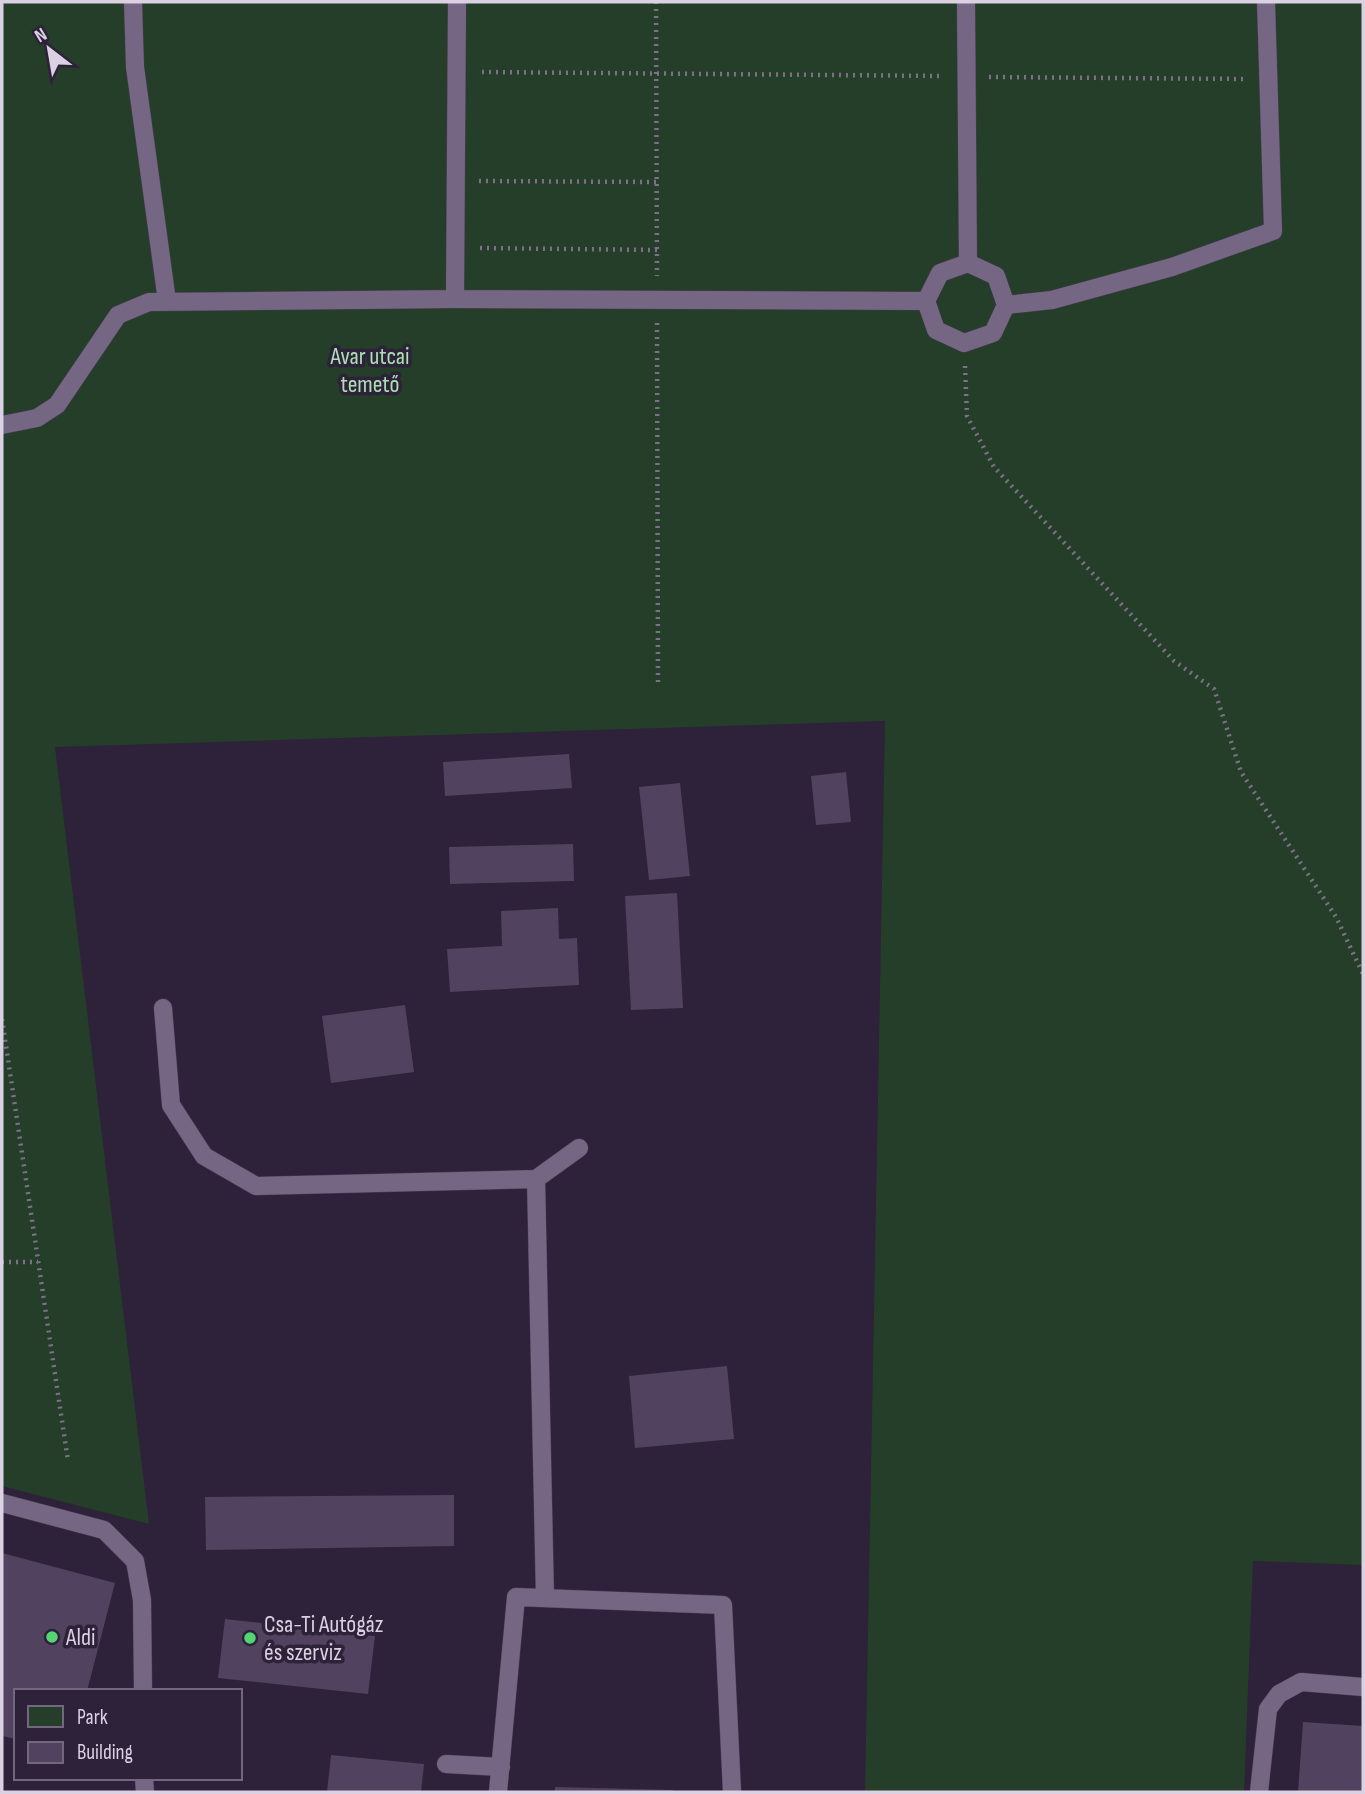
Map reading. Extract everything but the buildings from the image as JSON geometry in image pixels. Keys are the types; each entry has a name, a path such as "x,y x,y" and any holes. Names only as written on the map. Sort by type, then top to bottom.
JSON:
{"lane":[{"path":"133,2 135,67 167,302"},
{"path":"455,299 457,2"},
{"path":"966,2 968,263"},
{"path":"1006,305 1052,300 1172,267 1273,231 1266,2"},
{"path":"968,263 996,276 1006,305 993,332 964,343 936,330 926,301 940,273 968,263"},
{"path":"2,425 37,418 57,405 118,315 149,302 455,299 926,301"},
{"path":"163,1007 172,1105 204,1156 256,1186 536,1179 579,1148"},
{"path":"536,1179 545,1598"},
{"path":"2,1503 104,1530 135,1561 142,1600 143,1689"},
{"path":"498,1792 516,1597 723,1605 732,1792"},
{"path":"1259,1792 1268,1709 1279,1694 1301,1682 1363,1687"},
{"path":"446,1765 500,1767"}],"path":[{"path":"656,2 658,683"},
{"path":"456,72 1267,79"},
{"path":"455,181 657,183"},
{"path":"455,247 657,250"},
{"path":"964,343 967,416 994,467 1174,661 1214,689 1241,772 1336,917 1363,974"},
{"path":"2,1019 4,1054 68,1461"},
{"path":"2,1262 38,1262"}],"green space":[{"name":"Avar utcai temető","path":"2,2 1363,2 1363,1565 1253,1561 1244,1792 865,1792 885,721 55,747 149,1524 2,1486"}],"place":[{"name":"Aldi","path":"52,1637"},
{"name":"Csa-Ti Autógáz és szerviz","path":"250,1638"}]}
